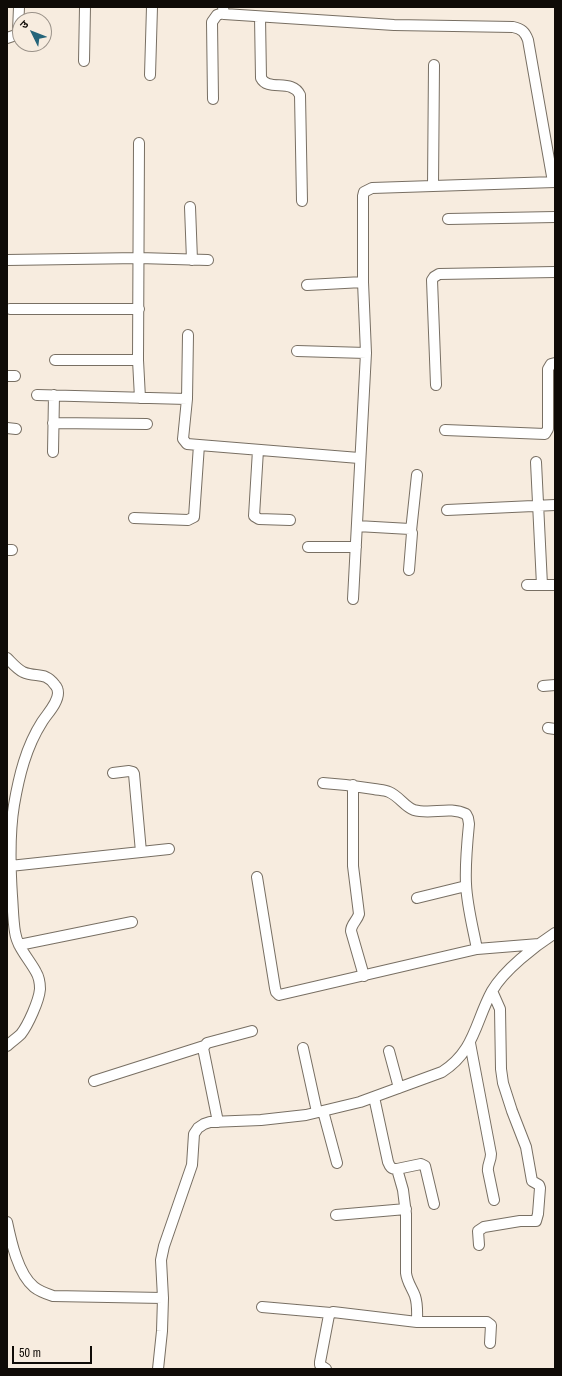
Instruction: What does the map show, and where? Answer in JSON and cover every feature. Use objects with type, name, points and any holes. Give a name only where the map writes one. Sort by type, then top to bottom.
[{"type":"street","points":[[7,38],[16,35],[18,31],[19,7]]},
{"type":"street","points":[[84,61],[85,7]]},
{"type":"street","points":[[150,75],[152,7]]},
{"type":"street","points":[[212,99],[212,22],[214,18],[223,10],[260,17],[394,25],[513,27],[525,32],[528,40],[554,182],[372,188],[364,192],[363,282],[366,352],[353,599]]},
{"type":"street","points":[[260,17],[261,78],[266,84],[295,88],[300,95],[302,201]]},
{"type":"street","points":[[433,186],[434,65]]},
{"type":"street","points":[[139,142],[138,360],[140,398]]},
{"type":"street","points":[[190,207],[192,260]]},
{"type":"street","points":[[448,219],[555,217]]},
{"type":"street","points":[[7,260],[139,258],[208,260]]},
{"type":"street","points":[[436,385],[432,280],[434,277],[439,274],[555,272]]},
{"type":"street","points":[[307,285],[363,282]]},
{"type":"street","points":[[10,309],[139,309]]},
{"type":"street","points":[[188,335],[187,399],[183,439],[187,444],[360,458]]},
{"type":"street","points":[[297,351],[366,352]]},
{"type":"street","points":[[55,360],[138,360]]},
{"type":"street","points":[[445,430],[544,434],[548,429],[548,369],[551,364],[555,363]]},
{"type":"street","points":[[37,395],[187,399]]},
{"type":"street","points":[[53,452],[54,395]]},
{"type":"street","points":[[53,423],[147,424]]},
{"type":"street","points":[[134,518],[188,520],[194,518],[199,445]]},
{"type":"street","points":[[258,450],[254,516],[260,519],[290,520]]},
{"type":"street","points":[[536,462],[542,585]]},
{"type":"street","points":[[409,570],[411,531],[417,475]]},
{"type":"street","points":[[447,510],[555,505]]},
{"type":"street","points":[[356,526],[408,529],[411,531]]},
{"type":"street","points":[[308,547],[356,547]]},
{"type":"street","points":[[527,585],[555,585]]},
{"type":"street","points":[[7,658],[15,667],[24,672],[33,675],[44,675],[50,678],[57,688],[58,694],[56,702],[35,733],[25,756],[17,786],[11,824],[10,866],[15,933],[19,945],[40,981],[40,990],[37,1000],[21,1034],[7,1046]]},
{"type":"street","points":[[543,686],[555,685]]},
{"type":"street","points":[[113,773],[129,771],[133,772],[134,774],[141,852]]},
{"type":"street","points":[[322,783],[353,785],[388,791],[413,809],[421,811],[455,810],[466,814],[469,824],[466,886],[477,949]]},
{"type":"street","points":[[353,785],[353,866],[359,914],[358,919],[351,927],[351,931],[364,976]]},
{"type":"street","points":[[10,866],[169,849]]},
{"type":"street","points":[[257,877],[276,992],[280,995],[477,949],[539,944]]},
{"type":"street","points":[[417,898],[466,886]]},
{"type":"street","points":[[19,945],[132,922]]},
{"type":"street","points":[[158,1369],[162,1331],[163,1298],[161,1260],[164,1246],[192,1164],[194,1134],[198,1128],[210,1122],[261,1120],[320,1112],[360,1102],[442,1072],[454,1065],[470,1043],[492,992],[499,981],[539,944],[555,933]]},
{"type":"street","points":[[479,1245],[478,1232],[484,1227],[520,1221],[536,1221],[540,1188],[532,1181],[526,1147],[512,1112],[503,1083],[500,1009],[492,992]]},
{"type":"street","points":[[94,1082],[204,1046],[207,1043],[252,1031]]},
{"type":"street","points":[[470,1043],[491,1154],[488,1167],[494,1200]]},
{"type":"street","points":[[204,1046],[203,1048],[218,1122]]},
{"type":"street","points":[[303,1048],[320,1112],[337,1163]]},
{"type":"street","points":[[389,1051],[399,1088]]},
{"type":"street","points":[[374,1097],[389,1167],[392,1169],[397,1169],[424,1165],[427,1170],[434,1204]]},
{"type":"street","points":[[397,1169],[403,1190],[406,1209],[406,1272],[407,1279],[416,1298],[417,1322]]},
{"type":"street","points":[[336,1215],[406,1209]]},
{"type":"street","points":[[7,1222],[15,1254],[26,1277],[34,1287],[43,1292],[53,1296],[163,1298]]},
{"type":"street","points":[[262,1307],[331,1314],[334,1312],[417,1322],[487,1322],[491,1325],[490,1343]]},
{"type":"street","points":[[326,1369],[323,1368],[320,1362],[329,1315],[331,1314]]}]
